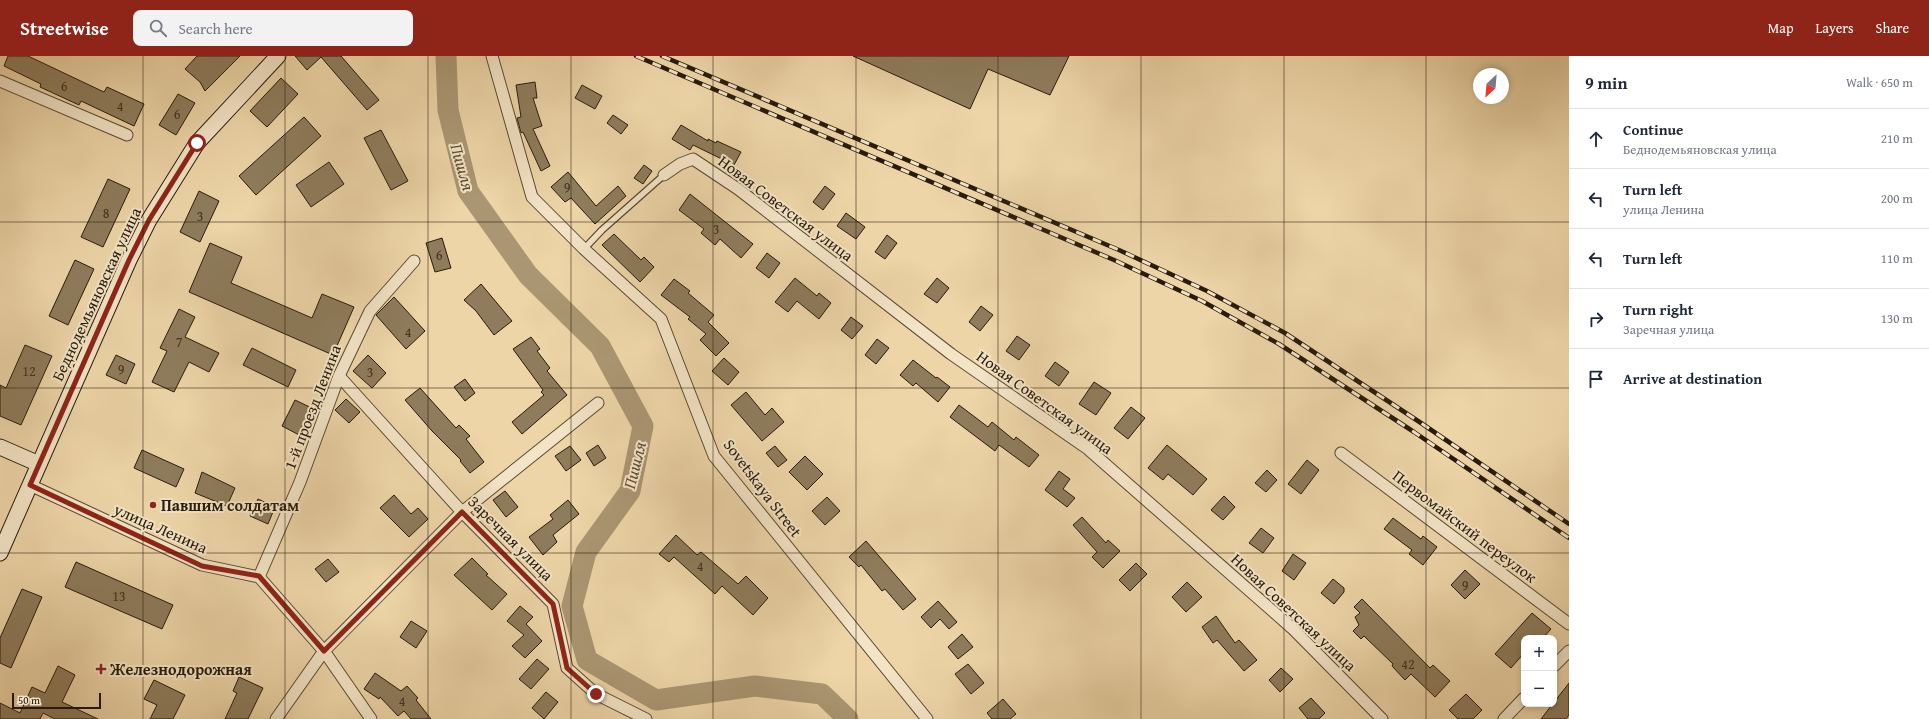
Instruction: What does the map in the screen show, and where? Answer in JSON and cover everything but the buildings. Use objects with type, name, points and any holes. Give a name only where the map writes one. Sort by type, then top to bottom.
[{"type":"main road","name":"Беднодемьяновская улица","points":[[0,553],[129,260],[149,220],[197,143],[278,56]]},
{"type":"main road","points":[[0,447],[39,464]]},
{"type":"street","name":"Sovetskaya Street","points":[[492,56],[532,197],[584,249],[661,319],[714,456],[927,719]]},
{"type":"street","points":[[0,81],[127,134]]},
{"type":"street","name":"Новая Советская улица","points":[[664,175],[680,164],[694,159],[743,194],[951,354],[1088,450],[1292,628],[1382,719]]},
{"type":"street","name":"1-й проезд Ленина","points":[[259,576],[300,482],[339,376],[370,311],[414,261]]},
{"type":"street","name":"Заречная улица","points":[[339,376],[462,512],[553,604],[567,668],[596,694],[646,719]]},
{"type":"street","points":[[276,719],[324,651],[462,512],[598,403]]},
{"type":"street","name":"Первомайский переулок","points":[[1342,454],[1569,624]]},
{"type":"street","name":"улица Ленина","points":[[30,485],[202,566],[259,576]]},
{"type":"street","points":[[259,576],[324,651],[370,719]]},
{"type":"street","points":[[1557,663],[1569,650]]},
{"type":"street","points":[[1504,719],[1521,701]]},
{"type":"lane","points":[[584,249],[602,230],[664,175]]},
{"type":"waterway","name":"Пишля","points":[[446,56],[448,110],[468,191],[528,275],[600,346],[643,426],[630,491],[586,552],[572,606],[587,660],[656,700],[755,686],[822,694],[848,719]]},
{"type":"railway","points":[[636,56],[1114,260],[1202,301],[1279,344],[1414,432],[1569,538]]},
{"type":"railway","points":[[662,56],[1119,250],[1207,291],[1285,333],[1421,423],[1569,524]]},
{"type":"place","name":"Павшим солдатам","points":[[153,505]]},
{"type":"place","name":"Железнодорожная","points":[[101,669]]},
{"type":"route","points":[[197,143],[149,220],[129,260],[30,485],[202,566],[259,576],[324,651],[462,512],[553,604],[567,668],[596,694]]}]
